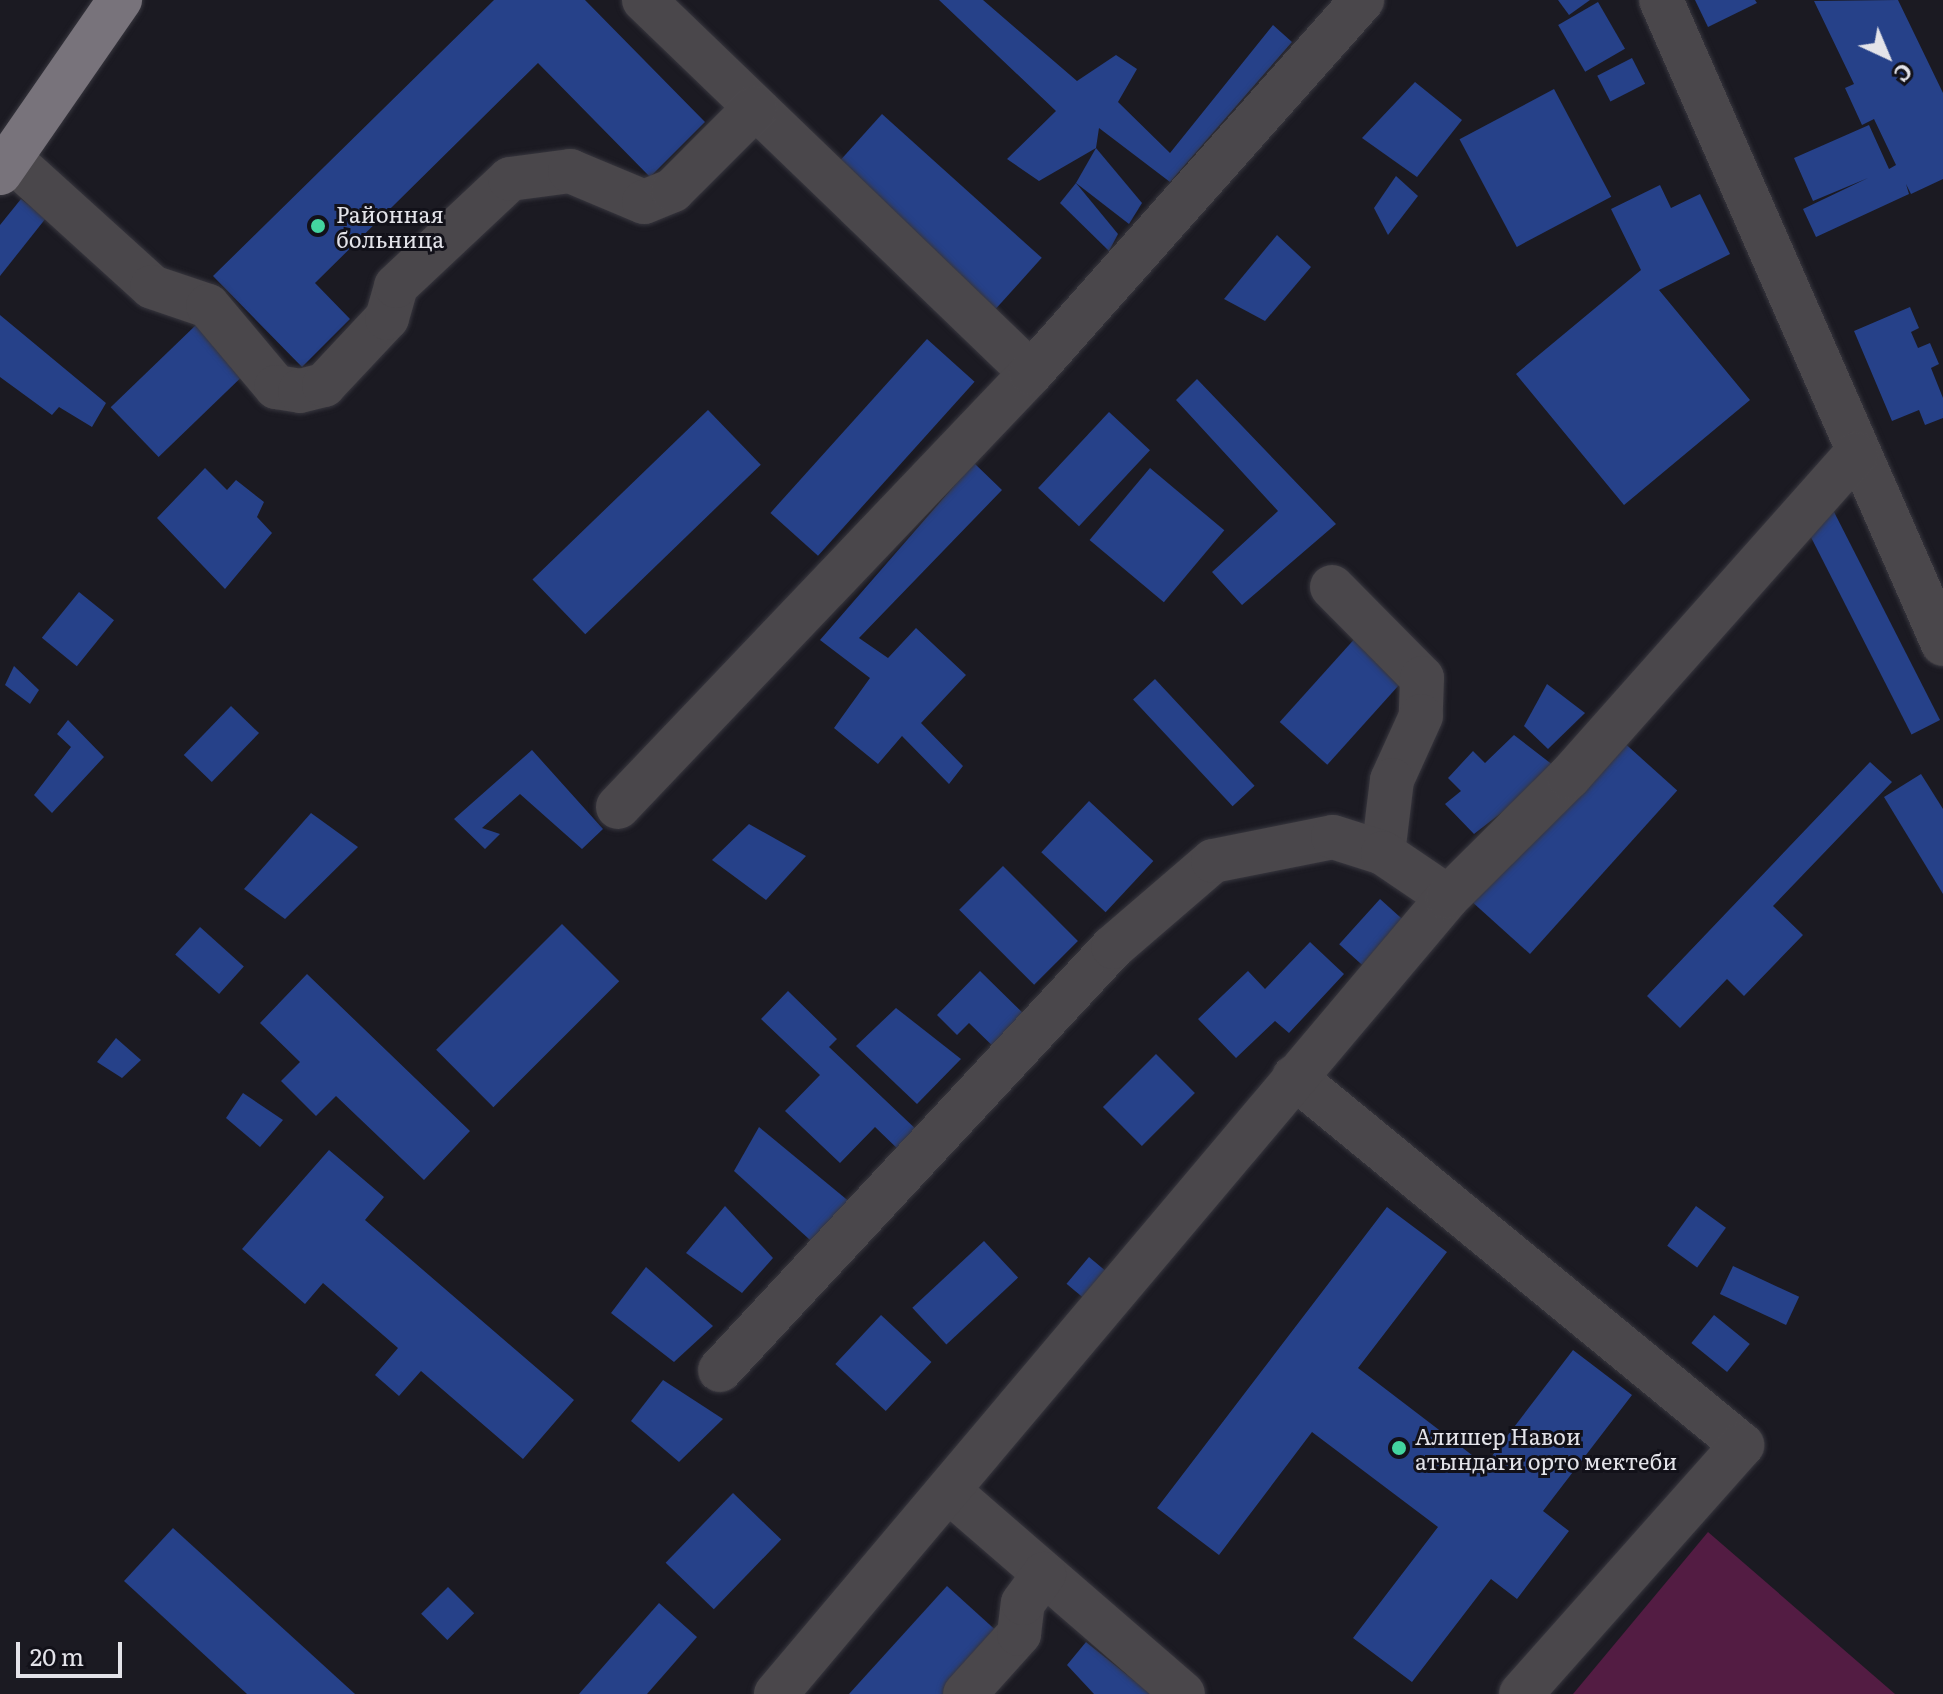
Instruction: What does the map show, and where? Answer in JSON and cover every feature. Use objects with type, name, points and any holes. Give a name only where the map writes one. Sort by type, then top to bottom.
[{"type":"main road","points":[[5,166],[120,0]]},
{"type":"street","points":[[644,0],[1031,373]]},
{"type":"street","points":[[618,807],[1031,373],[1362,0]]},
{"type":"street","points":[[1661,0],[1856,454],[1943,644]]},
{"type":"street","points":[[5,166],[152,287],[208,306],[276,387],[300,391],[324,385],[387,318],[396,286],[510,179],[570,171],[644,202],[673,190],[755,108]]},
{"type":"street","points":[[776,1694],[950,1492],[1294,1077],[1448,897],[1569,777],[1856,454]]},
{"type":"street","points":[[1332,587],[1422,678],[1421,716],[1392,780],[1383,853]]},
{"type":"street","points":[[720,1370],[1113,947],[1213,861],[1333,837],[1383,853],[1448,897]]},
{"type":"street","points":[[1294,1077],[1742,1445],[1521,1694]]},
{"type":"street","points":[[950,1492],[1183,1694]]},
{"type":"street","points":[[965,1694],[1019,1634],[1023,1603],[1044,1574]]},
{"type":"shaded area","points":[[1708,1532],[1895,1694],[1573,1694]]},
{"type":"building","name":"Районная больница","points":[[494,0],[585,0],[705,122],[650,177],[538,63],[315,283],[350,319],[302,367],[213,276]]},
{"type":"building","points":[[939,0],[983,0],[1077,81],[1116,55],[1137,69],[1118,102],[1170,153],[1273,25],[1292,42],[1170,182],[1099,128],[1096,148],[1039,181],[1007,159],[1056,111]]},
{"type":"building","points":[[1558,0],[1590,0],[1569,15]]},
{"type":"building","points":[[1695,0],[1755,0],[1757,3],[1708,27]]},
{"type":"building","points":[[1898,0],[1943,93],[1943,179],[1911,194],[1906,184],[1909,194],[1816,237],[1803,209],[1868,178],[1813,201],[1794,158],[1869,125],[1889,169],[1896,165],[1874,119],[1862,125],[1845,88],[1854,84],[1814,1]]},
{"type":"building","points":[[1598,2],[1625,49],[1585,72],[1558,25]]},
{"type":"building","points":[[1632,58],[1645,84],[1610,102],[1597,76]]},
{"type":"building","points":[[1415,82],[1462,120],[1417,177],[1362,138]]},
{"type":"building","points":[[1554,89],[1611,197],[1517,247],[1460,139]]},
{"type":"building","points":[[882,114],[1042,258],[994,311],[834,168]]},
{"type":"building","points":[[1096,148],[1142,203],[1129,224],[1076,183]]},
{"type":"building","points":[[1396,176],[1418,196],[1388,235],[1374,208]]},
{"type":"building","points":[[1076,183],[1118,234],[1109,251],[1060,203]]},
{"type":"building","points":[[1660,185],[1671,208],[1700,194],[1730,254],[1659,290],[1750,400],[1624,505],[1516,374],[1641,270],[1611,209]]},
{"type":"building","points":[[21,199],[46,218],[0,276],[0,225]]},
{"type":"building","points":[[1277,235],[1311,267],[1265,321],[1224,299]]},
{"type":"building","points":[[1910,307],[1919,328],[1911,332],[1918,348],[1930,343],[1939,364],[1931,368],[1943,398],[1943,418],[1925,425],[1919,410],[1892,421],[1854,331]]},
{"type":"building","points":[[0,315],[106,403],[92,427],[59,407],[52,415],[0,377]]},
{"type":"building","points":[[197,324],[245,374],[159,457],[111,407]]},
{"type":"building","points":[[927,339],[975,382],[818,556],[770,513]]},
{"type":"building","points":[[1197,379],[1336,524],[1242,605],[1212,572],[1278,511],[1176,400]]},
{"type":"building","points":[[708,410],[761,465],[585,634],[532,579]]},
{"type":"building","points":[[1109,412],[1150,450],[1079,526],[1038,488]]},
{"type":"building","points":[[974,463],[1002,490],[859,638],[888,658],[916,628],[966,675],[921,723],[963,766],[949,784],[902,736],[878,764],[834,728],[870,678],[820,640]]},
{"type":"building","points":[[205,468],[227,490],[236,480],[264,502],[257,517],[272,533],[225,589],[157,518]]},
{"type":"building","points":[[1150,468],[1224,530],[1164,602],[1090,540]]},
{"type":"building","points":[[1832,508],[1940,720],[1912,735],[1803,523]]},
{"type":"building","points":[[79,592],[114,620],[77,666],[42,638]]},
{"type":"building","points":[[1358,635],[1406,678],[1327,765],[1280,722]]},
{"type":"building","points":[[14,666],[39,690],[30,704],[5,685]]},
{"type":"building","points":[[1155,679],[1255,786],[1233,806],[1133,699]]},
{"type":"building","points":[[1547,684],[1585,713],[1548,749],[1524,726]]},
{"type":"building","points":[[231,706],[259,733],[212,782],[184,755]]},
{"type":"building","points":[[68,720],[104,757],[52,813],[34,795],[71,747],[57,734]]},
{"type":"building","points":[[1514,735],[1558,769],[1474,834],[1445,804],[1461,791],[1448,778],[1473,751],[1485,763]]},
{"type":"building","points":[[1620,739],[1677,791],[1530,954],[1473,902]]},
{"type":"building","points":[[532,750],[603,829],[582,849],[520,794],[482,828],[500,834],[485,849],[454,819]]},
{"type":"building","points":[[1870,762],[1892,782],[1773,906],[1803,935],[1744,996],[1727,979],[1680,1028],[1647,996]]},
{"type":"building","points":[[1921,774],[1943,809],[1943,894],[1884,797]]},
{"type":"building","points":[[1089,801],[1153,861],[1106,912],[1041,852]]},
{"type":"building","points":[[311,813],[358,847],[285,919],[244,889]]},
{"type":"building","points":[[749,824],[806,856],[766,900],[712,860]]},
{"type":"building","points":[[1003,866],[1078,941],[1034,985],[959,910]]},
{"type":"building","points":[[1380,899],[1403,920],[1362,965],[1339,944]]},
{"type":"building","points":[[562,924],[619,981],[493,1107],[436,1050]]},
{"type":"building","points":[[200,927],[244,966],[219,994],[175,954]]},
{"type":"building","points":[[1310,942],[1344,974],[1289,1033],[1275,1021],[1236,1058],[1198,1019],[1248,971],[1265,989]]},
{"type":"building","points":[[980,971],[1034,1024],[1003,1056],[969,1023],[957,1035],[937,1015]]},
{"type":"building","points":[[307,974],[470,1131],[424,1180],[336,1096],[316,1116],[281,1081],[300,1062],[260,1023]]},
{"type":"building","points":[[788,991],[837,1039],[829,1047],[920,1133],[902,1153],[875,1127],[840,1163],[785,1111],[820,1075],[761,1019]]},
{"type":"building","points":[[896,1008],[961,1059],[917,1104],[856,1046]]},
{"type":"building","points":[[116,1038],[141,1060],[122,1078],[97,1062]]},
{"type":"building","points":[[1156,1054],[1195,1093],[1142,1146],[1103,1107]]},
{"type":"building","points":[[243,1093],[283,1120],[260,1147],[226,1118]]},
{"type":"building","points":[[759,1127],[857,1208],[820,1249],[734,1171]]},
{"type":"building","points":[[329,1150],[384,1197],[365,1220],[574,1400],[523,1459],[421,1371],[399,1396],[375,1375],[398,1348],[323,1283],[305,1304],[242,1249]]},
{"type":"building","points":[[725,1206],[773,1258],[742,1293],[686,1253]]},
{"type":"building","points":[[1696,1206],[1726,1228],[1697,1267],[1667,1246]]},
{"type":"building","name":"Алишер Навои атындаги орто мектеби","points":[[1387,1207],[1447,1252],[1358,1368],[1485,1465],[1573,1350],[1632,1395],[1543,1511],[1569,1531],[1517,1599],[1491,1579],[1412,1682],[1353,1638],[1438,1527],[1312,1432],[1219,1555],[1157,1508]]},
{"type":"building","points":[[984,1241],[1018,1278],[946,1344],[912,1308]]},
{"type":"building","points":[[1089,1257],[1107,1272],[1084,1299],[1067,1284]]},
{"type":"building","points":[[1733,1266],[1799,1297],[1786,1325],[1720,1294]]},
{"type":"building","points":[[646,1267],[713,1326],[674,1362],[611,1313]]},
{"type":"building","points":[[881,1315],[931,1362],[886,1411],[835,1364]]},
{"type":"building","points":[[1714,1315],[1750,1344],[1727,1372],[1691,1343]]},
{"type":"building","points":[[663,1380],[723,1419],[679,1462],[631,1421]]},
{"type":"building","points":[[733,1493],[781,1540],[714,1609],[666,1563]]},
{"type":"building","points":[[173,1528],[355,1694],[247,1694],[124,1581]]},
{"type":"building","points":[[947,1586],[1001,1635],[948,1694],[849,1694]]},
{"type":"building","points":[[448,1587],[474,1613],[447,1640],[421,1614]]},
{"type":"building","points":[[659,1603],[697,1637],[647,1694],[579,1694]]},
{"type":"building","points":[[1086,1642],[1151,1694],[1094,1694],[1067,1665]]},
{"type":"place","name":"Районная больница","points":[[318,226]]},
{"type":"place","name":"Алишер Навои атындаги орто мектеби","points":[[1399,1448]]}]
